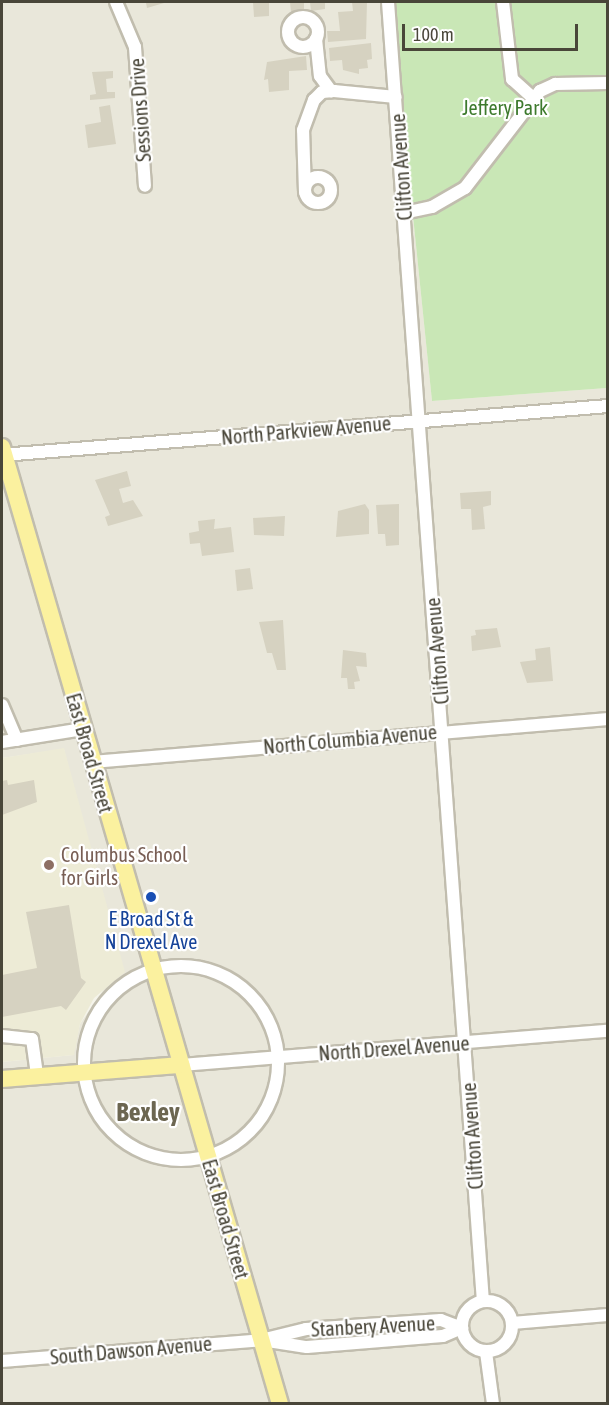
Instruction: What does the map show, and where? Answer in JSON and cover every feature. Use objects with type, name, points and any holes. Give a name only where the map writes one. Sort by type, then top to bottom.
[{"type":"main road","name":"East Broad Street","points":[[2,453],[280,1404]]},
{"type":"main road","points":[[2,1079],[181,1065]]},
{"type":"street","name":"Sessions Drive","points":[[116,2],[135,48],[145,186]]},
{"type":"street","name":"Clifton Avenue","points":[[388,2],[483,1301]]},
{"type":"street","points":[[503,2],[512,79],[533,98]]},
{"type":"street","points":[[316,39],[320,76],[331,91]]},
{"type":"street","points":[[404,213],[432,207],[465,188],[533,98],[555,84],[608,83]]},
{"type":"street","points":[[305,192],[303,148],[308,112],[322,92],[396,97]]},
{"type":"street","name":"North Parkview Avenue","points":[[2,453],[608,406]]},
{"type":"street","points":[[2,705],[17,740]]},
{"type":"street","name":"North Columbia Avenue","points":[[92,762],[608,719]]},
{"type":"street","points":[[2,742],[83,729]]},
{"type":"street","points":[[197,967],[237,984],[266,1016],[278,1057],[273,1093],[260,1119],[237,1142],[208,1157],[167,1160],[117,1138],[96,1110],[84,1072],[86,1039],[100,1008],[123,985],[154,970],[197,967]]},
{"type":"street","name":"North Drexel Avenue","points":[[181,1065],[608,1031]]},
{"type":"street","points":[[2,1036],[32,1039],[37,1076]]},
{"type":"street","points":[[483,1301],[498,1304],[512,1323],[503,1346],[486,1352],[471,1345],[462,1328],[469,1309],[483,1301]]},
{"type":"street","points":[[512,1323],[608,1315]]},
{"type":"street","name":"Stanbery Avenue","points":[[261,1340],[306,1329],[429,1321],[462,1328]]},
{"type":"street","name":"Stanbery Avenue","points":[[261,1340],[307,1347],[442,1336],[462,1328]]},
{"type":"street","name":"South Dawson Avenue","points":[[2,1361],[261,1340]]},
{"type":"street","points":[[486,1352],[492,1404]]},
{"type":"shaded area","points":[[2,2],[391,2],[432,401],[607,388],[607,1403],[2,1403],[2,1062],[73,1055],[80,1024],[110,980],[64,749],[2,758]]},
{"type":"shaded area","name":"Columbus School for Girls","points":[[64,748],[125,972],[94,998],[80,1024],[74,1055],[2,1062],[2,758]]},
{"type":"green space","name":"Jeffery Park","points":[[391,2],[607,2],[607,388],[432,401]]},
{"type":"building","points":[[134,2],[164,3],[147,8],[146,3]]},
{"type":"building","points":[[253,2],[269,2],[269,16],[254,17]]},
{"type":"building","points":[[290,2],[304,2],[304,12],[291,12]]},
{"type":"building","points":[[310,2],[325,2],[325,9],[311,11]]},
{"type":"building","points":[[352,2],[367,2],[366,39],[328,42],[327,31],[340,31],[338,12],[353,11]]},
{"type":"building","points":[[371,43],[372,59],[367,60],[368,68],[359,69],[359,74],[343,70],[342,60],[330,61],[329,48]]},
{"type":"building","points":[[306,56],[307,70],[289,71],[289,90],[269,92],[268,79],[264,80],[267,62]]},
{"type":"building","points":[[113,71],[113,78],[106,79],[107,92],[115,92],[115,98],[90,100],[90,95],[96,94],[92,72]]},
{"type":"building","points":[[110,105],[116,144],[88,148],[85,125],[101,122],[99,107]]},
{"type":"building","points":[[127,471],[131,486],[119,489],[123,503],[133,500],[143,516],[108,526],[105,517],[110,515],[95,480]]},
{"type":"building","points":[[491,491],[491,505],[483,507],[485,529],[472,530],[471,509],[461,509],[460,493]]},
{"type":"building","points":[[365,504],[369,510],[369,534],[336,537],[338,511]]},
{"type":"building","points":[[399,504],[399,545],[386,546],[385,534],[378,534],[376,505]]},
{"type":"building","points":[[285,516],[284,536],[254,535],[253,518]]},
{"type":"building","points":[[215,519],[214,529],[231,527],[234,552],[202,556],[200,543],[190,544],[189,533],[199,531],[198,521]]},
{"type":"building","points":[[250,568],[253,589],[237,591],[235,570]]},
{"type":"building","points":[[283,620],[286,670],[277,670],[272,653],[267,653],[259,622]]},
{"type":"building","points":[[497,628],[501,647],[472,651],[471,636],[476,635],[475,630]]},
{"type":"building","points":[[550,647],[553,681],[527,683],[520,662],[536,660],[535,649]]},
{"type":"building","points":[[343,650],[366,653],[367,667],[356,666],[360,681],[354,682],[355,689],[348,689],[347,678],[341,678]]},
{"type":"building","points":[[7,780],[8,785],[34,780],[37,802],[2,815],[2,781]]},
{"type":"building","points":[[69,905],[81,978],[86,982],[66,1010],[61,1006],[2,1017],[2,975],[37,968],[26,912]]},
{"type":"place","name":"Columbus School for Girls","points":[[49,865]]},
{"type":"place","name":"E Broad St & N Drexel Ave","points":[[151,897]]},
{"type":"district","name":"Bexley","points":[[148,1113]]}]
